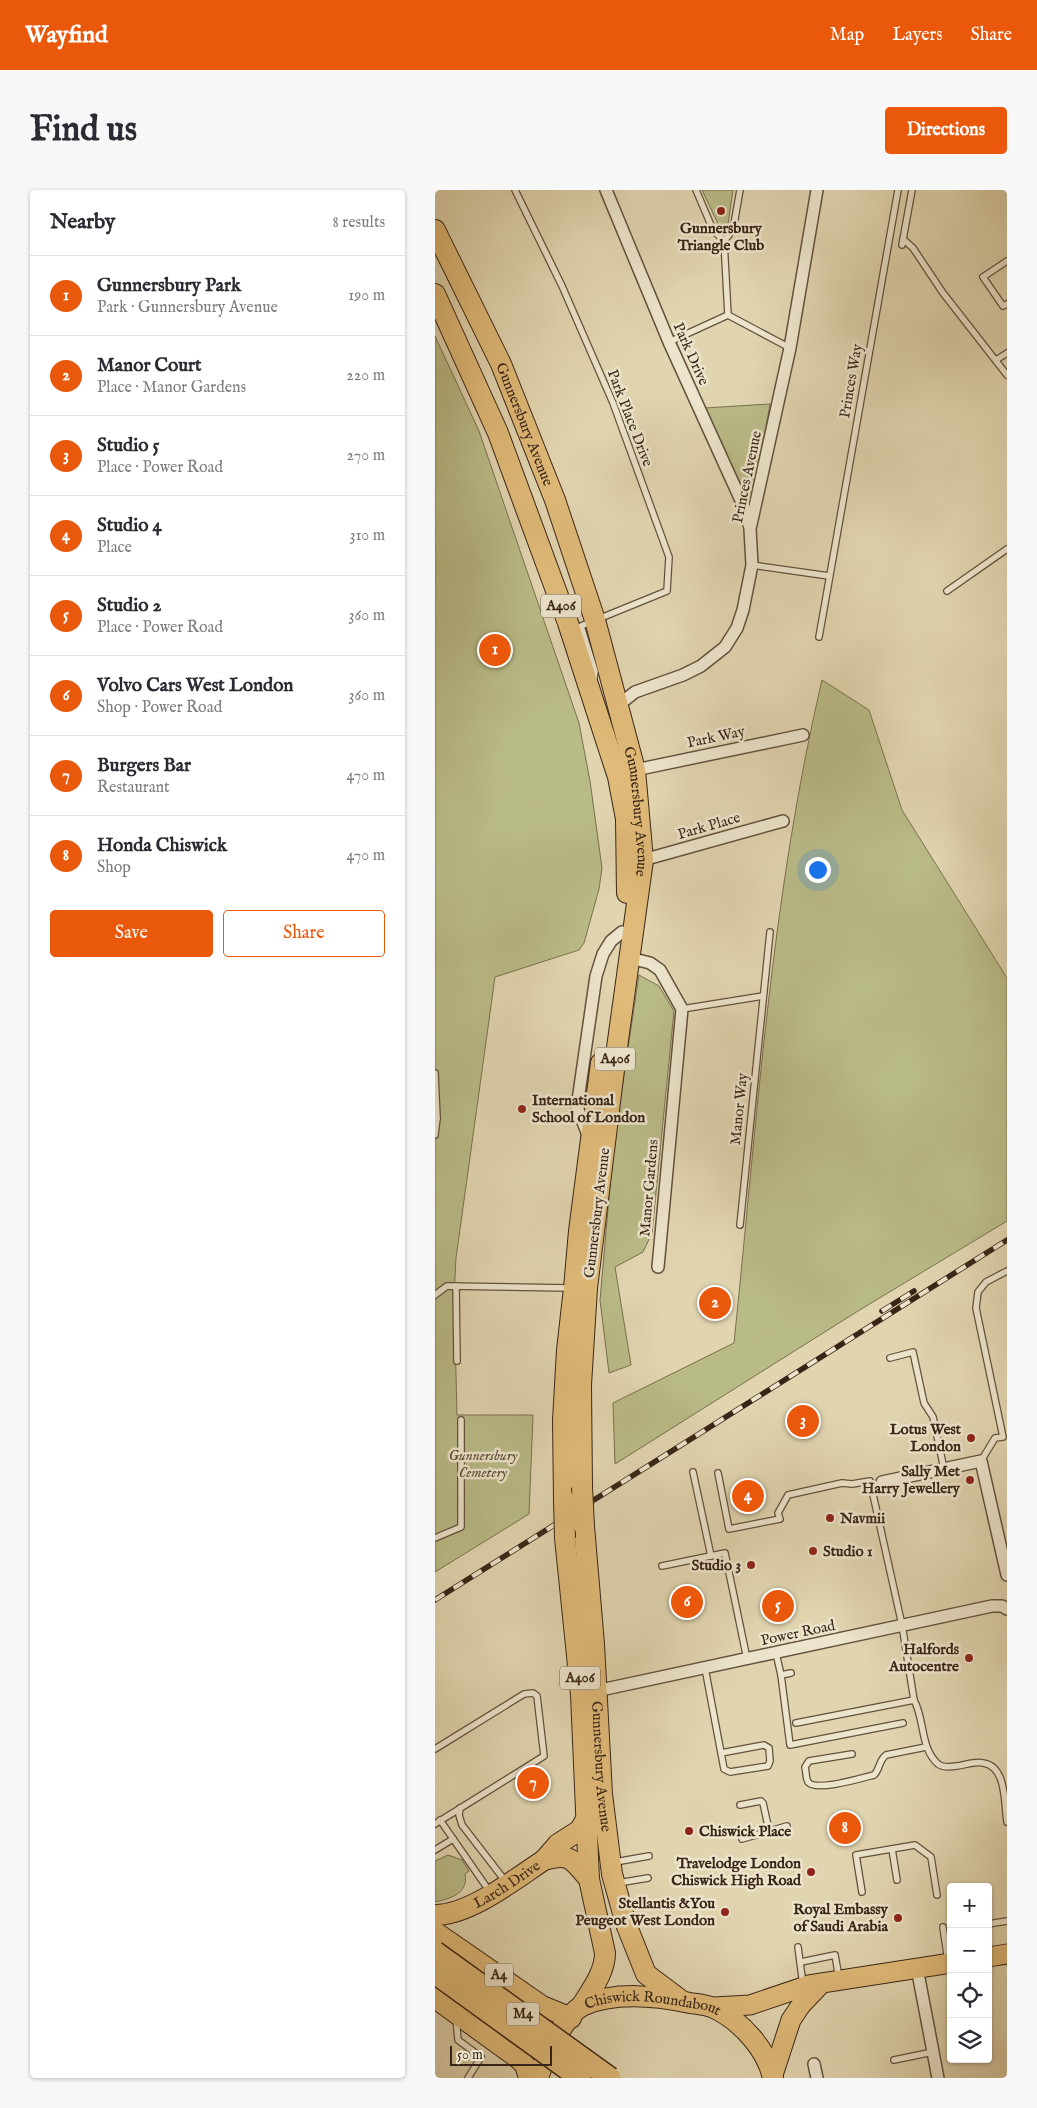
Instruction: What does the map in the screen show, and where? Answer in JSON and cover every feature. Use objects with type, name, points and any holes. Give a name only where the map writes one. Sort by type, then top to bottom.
[{"type":"highway","name":"Gunnersbury Avenue","points":[[435,230],[501,364],[555,500],[595,620],[635,770],[643,860],[615,1062],[587,1288],[581,1385],[582,1488],[597,1691],[602,1794],[615,1884],[626,1924],[646,1974],[682,2001]]},
{"type":"highway","name":"Gunnersbury Avenue","points":[[435,294],[498,433],[564,614],[619,777],[626,819],[628,884],[590,1139],[567,1350],[563,1420],[565,1538],[581,1695],[589,1879],[604,1944],[605,1960],[600,1976],[577,2011]]},
{"type":"highway","name":"Larch Drive","points":[[435,1916],[448,1915],[468,1908],[499,1889],[544,1860],[558,1844],[580,1830],[586,1819]]},
{"type":"highway","name":"Larch Drive","points":[[544,1860],[561,1856],[567,1857],[589,1879]]},
{"type":"highway","name":"Larch Drive","points":[[456,1945],[458,1930],[468,1908]]},
{"type":"highway","name":"A4","points":[[435,1932],[542,2006],[577,2011]]},
{"type":"highway","name":"M4","points":[[435,1952],[610,2078]]},
{"type":"highway","name":"M4","points":[[435,1973],[580,2078]]},
{"type":"highway","name":"Chiswick Roundabout","points":[[538,2078],[553,2042],[577,2011],[626,1997],[652,1996],[714,2008],[737,2023],[752,2038],[764,2056],[773,2077]]},
{"type":"highway","points":[[435,1998],[456,2023],[519,2059],[525,2066],[529,2078]]},
{"type":"main road","points":[[992,1956],[1007,1954]]},
{"type":"main road","points":[[714,2008],[761,2003],[812,1986],[947,1963]]},
{"type":"main road","points":[[773,2077],[791,2020],[812,1986]]},
{"type":"street","name":"Park Drive","points":[[606,190],[645,280],[669,342],[744,507],[750,529]]},
{"type":"street","name":"Princes Avenue","points":[[617,702],[625,700],[635,692],[670,680],[701,666],[725,647],[737,628],[743,610],[751,564],[750,529],[790,348],[817,190]]},
{"type":"street","name":"Park Way","points":[[635,770],[803,735]]},
{"type":"street","name":"Park Place","points":[[643,860],[783,821]]},
{"type":"street","points":[[630,958],[650,963],[660,970],[682,1009]]},
{"type":"street","name":"Manor Gardens","points":[[657,1267],[682,1009]]},
{"type":"street","points":[[881,1482],[981,1461],[1005,1551],[1007,1575]]},
{"type":"street","name":"Power Road","points":[[597,1691],[992,1606],[1007,1607]]},
{"type":"street","points":[[917,1968],[938,2078]]},
{"type":"street","points":[[814,2064],[817,2078]]},
{"type":"lane","name":"Park Place Drive","points":[[515,190],[562,286],[613,403],[669,557],[667,592],[595,620]]},
{"type":"lane","points":[[696,190],[713,230],[724,241],[728,315]]},
{"type":"lane","points":[[724,241],[733,230],[740,190]]},
{"type":"lane","name":"Princes Way","points":[[819,637],[898,190]]},
{"type":"lane","points":[[912,190],[903,242],[913,248],[943,292],[1007,375]]},
{"type":"lane","points":[[1007,261],[983,277],[1003,306],[1007,304]]},
{"type":"lane","points":[[669,342],[728,315]]},
{"type":"lane","points":[[728,315],[790,348]]},
{"type":"lane","points":[[996,360],[1007,353]]},
{"type":"lane","points":[[947,591],[1007,549]]},
{"type":"lane","points":[[751,564],[829,576]]},
{"type":"lane","points":[[593,698],[595,672],[581,626],[595,620]]},
{"type":"lane","name":"Manor Way","points":[[740,1225],[769,932]]},
{"type":"lane","points":[[682,1009],[763,996]]},
{"type":"lane","points":[[435,1073],[435,1135]]},
{"type":"lane","points":[[981,1461],[995,1438],[1003,1437],[976,1308],[978,1292],[985,1282],[1007,1271]]},
{"type":"lane","points":[[435,1295],[447,1286],[575,1288]]},
{"type":"lane","points":[[456,1286],[457,1361]]},
{"type":"lane","points":[[890,1358],[913,1352],[924,1403],[933,1417],[944,1469]]},
{"type":"lane","points":[[435,1538],[461,1527],[461,1420]]},
{"type":"lane","points":[[693,1472],[711,1556]]},
{"type":"lane","points":[[718,1473],[729,1529],[779,1518],[778,1513],[788,1495],[842,1483],[852,1484],[870,1481],[903,1625],[914,1700],[920,1711],[926,1747],[939,1764],[949,1767],[983,1763],[996,1768],[1000,1776],[1007,1822]]},
{"type":"lane","points":[[662,1566],[725,1553],[747,1659]]},
{"type":"lane","points":[[776,1653],[781,1675],[790,1745],[903,1723]]},
{"type":"lane","points":[[705,1668],[724,1769],[730,1772],[768,1766],[770,1761],[769,1748],[764,1745],[721,1753]]},
{"type":"lane","points":[[781,1675],[791,1673]]},
{"type":"lane","points":[[435,1749],[524,1694],[533,1693],[537,1696],[544,1756],[438,1822],[499,1889]]},
{"type":"lane","points":[[796,1723],[914,1700]]},
{"type":"lane","points":[[852,1754],[809,1761],[805,1767],[807,1781],[811,1784],[823,1786],[874,1775],[878,1772],[881,1758],[886,1755],[926,1747]]},
{"type":"lane","points":[[740,1805],[761,1801],[769,1830]]},
{"type":"lane","points":[[460,1808],[459,1815],[462,1825],[499,1889]]},
{"type":"lane","points":[[742,1838],[787,1826]]},
{"type":"lane","points":[[435,1850],[453,1839]]},
{"type":"lane","points":[[862,1892],[856,1855],[915,1845],[931,1857],[937,1895]]},
{"type":"lane","points":[[892,1849],[897,1880]]},
{"type":"lane","points":[[611,1863],[649,1856]]},
{"type":"lane","points":[[615,1884],[647,1878]]},
{"type":"lane","points":[[992,1923],[1007,1921]]},
{"type":"lane","points":[[943,1926],[947,1947]]},
{"type":"lane","points":[[798,1947],[801,1962],[812,1986]]},
{"type":"lane","points":[[801,1962],[835,1955],[840,1981]]},
{"type":"lane","points":[[456,2023],[458,2040],[481,2057],[470,2077]]},
{"type":"lane","points":[[894,2060],[933,2052]]},
{"type":"green space","name":"Gunnersbury Triangle Club","points":[[702,190],[733,190],[728,224],[724,228],[719,226]]},
{"type":"green space","name":"Gunnersbury Cemetery","points":[[435,336],[479,431],[579,723],[590,781],[602,868],[599,889],[584,943],[579,950],[495,977],[456,1258],[454,1296],[457,1415],[533,1415],[529,1514],[435,1572]]},
{"type":"green space","points":[[770,404],[754,496],[743,497],[705,408]]},
{"type":"green space","points":[[822,680],[869,710],[902,810],[1007,978],[1007,1221],[858,1311],[615,1464],[613,1403],[734,1343],[767,1010],[778,927],[790,844]]},
{"type":"green space","points":[[639,975],[659,986],[674,1011],[652,1233],[643,1252],[615,1267],[631,1365],[609,1373],[600,1300],[614,1141]]},
{"type":"green space","points":[[448,1855],[462,1860],[469,1871],[465,1874],[464,1886],[457,1894],[435,1902],[435,1861]]},
{"type":"railway","points":[[435,1600],[1007,1240]]},
{"type":"railway","points":[[882,1311],[914,1291]]},
{"type":"place","name":"Gunnersbury Triangle Club","points":[[721,211]]},
{"type":"place","name":"Gunnersbury Park","points":[[495,650]]},
{"type":"place","name":"International School of London","points":[[522,1109]]},
{"type":"place","name":"Manor Court","points":[[715,1303]]},
{"type":"place","name":"Studio 5","points":[[803,1421]]},
{"type":"place","name":"Lotus West London","points":[[971,1438]]},
{"type":"place","name":"Sally Met Harry Jewellery","points":[[970,1480]]},
{"type":"place","name":"Studio 4","points":[[748,1496]]},
{"type":"place","name":"Navmii","points":[[830,1518]]},
{"type":"place","name":"Studio 1","points":[[813,1551]]},
{"type":"place","name":"Studio 3","points":[[751,1565]]},
{"type":"place","name":"Volvo Cars West London","points":[[687,1602]]},
{"type":"place","name":"Studio 2","points":[[778,1606]]},
{"type":"place","name":"Halfords Autocentre","points":[[969,1658]]},
{"type":"place","name":"Burgers Bar","points":[[533,1783]]},
{"type":"place","name":"Honda Chiswick","points":[[845,1828]]},
{"type":"place","name":"Chiswick Place","points":[[689,1831]]},
{"type":"place","name":"Travelodge London Chiswick High Road","points":[[811,1872]]},
{"type":"place","name":"Stellantis &You Peugeot West London","points":[[725,1912]]},
{"type":"place","name":"Royal Embassy of Saudi Arabia","points":[[898,1918]]}]
